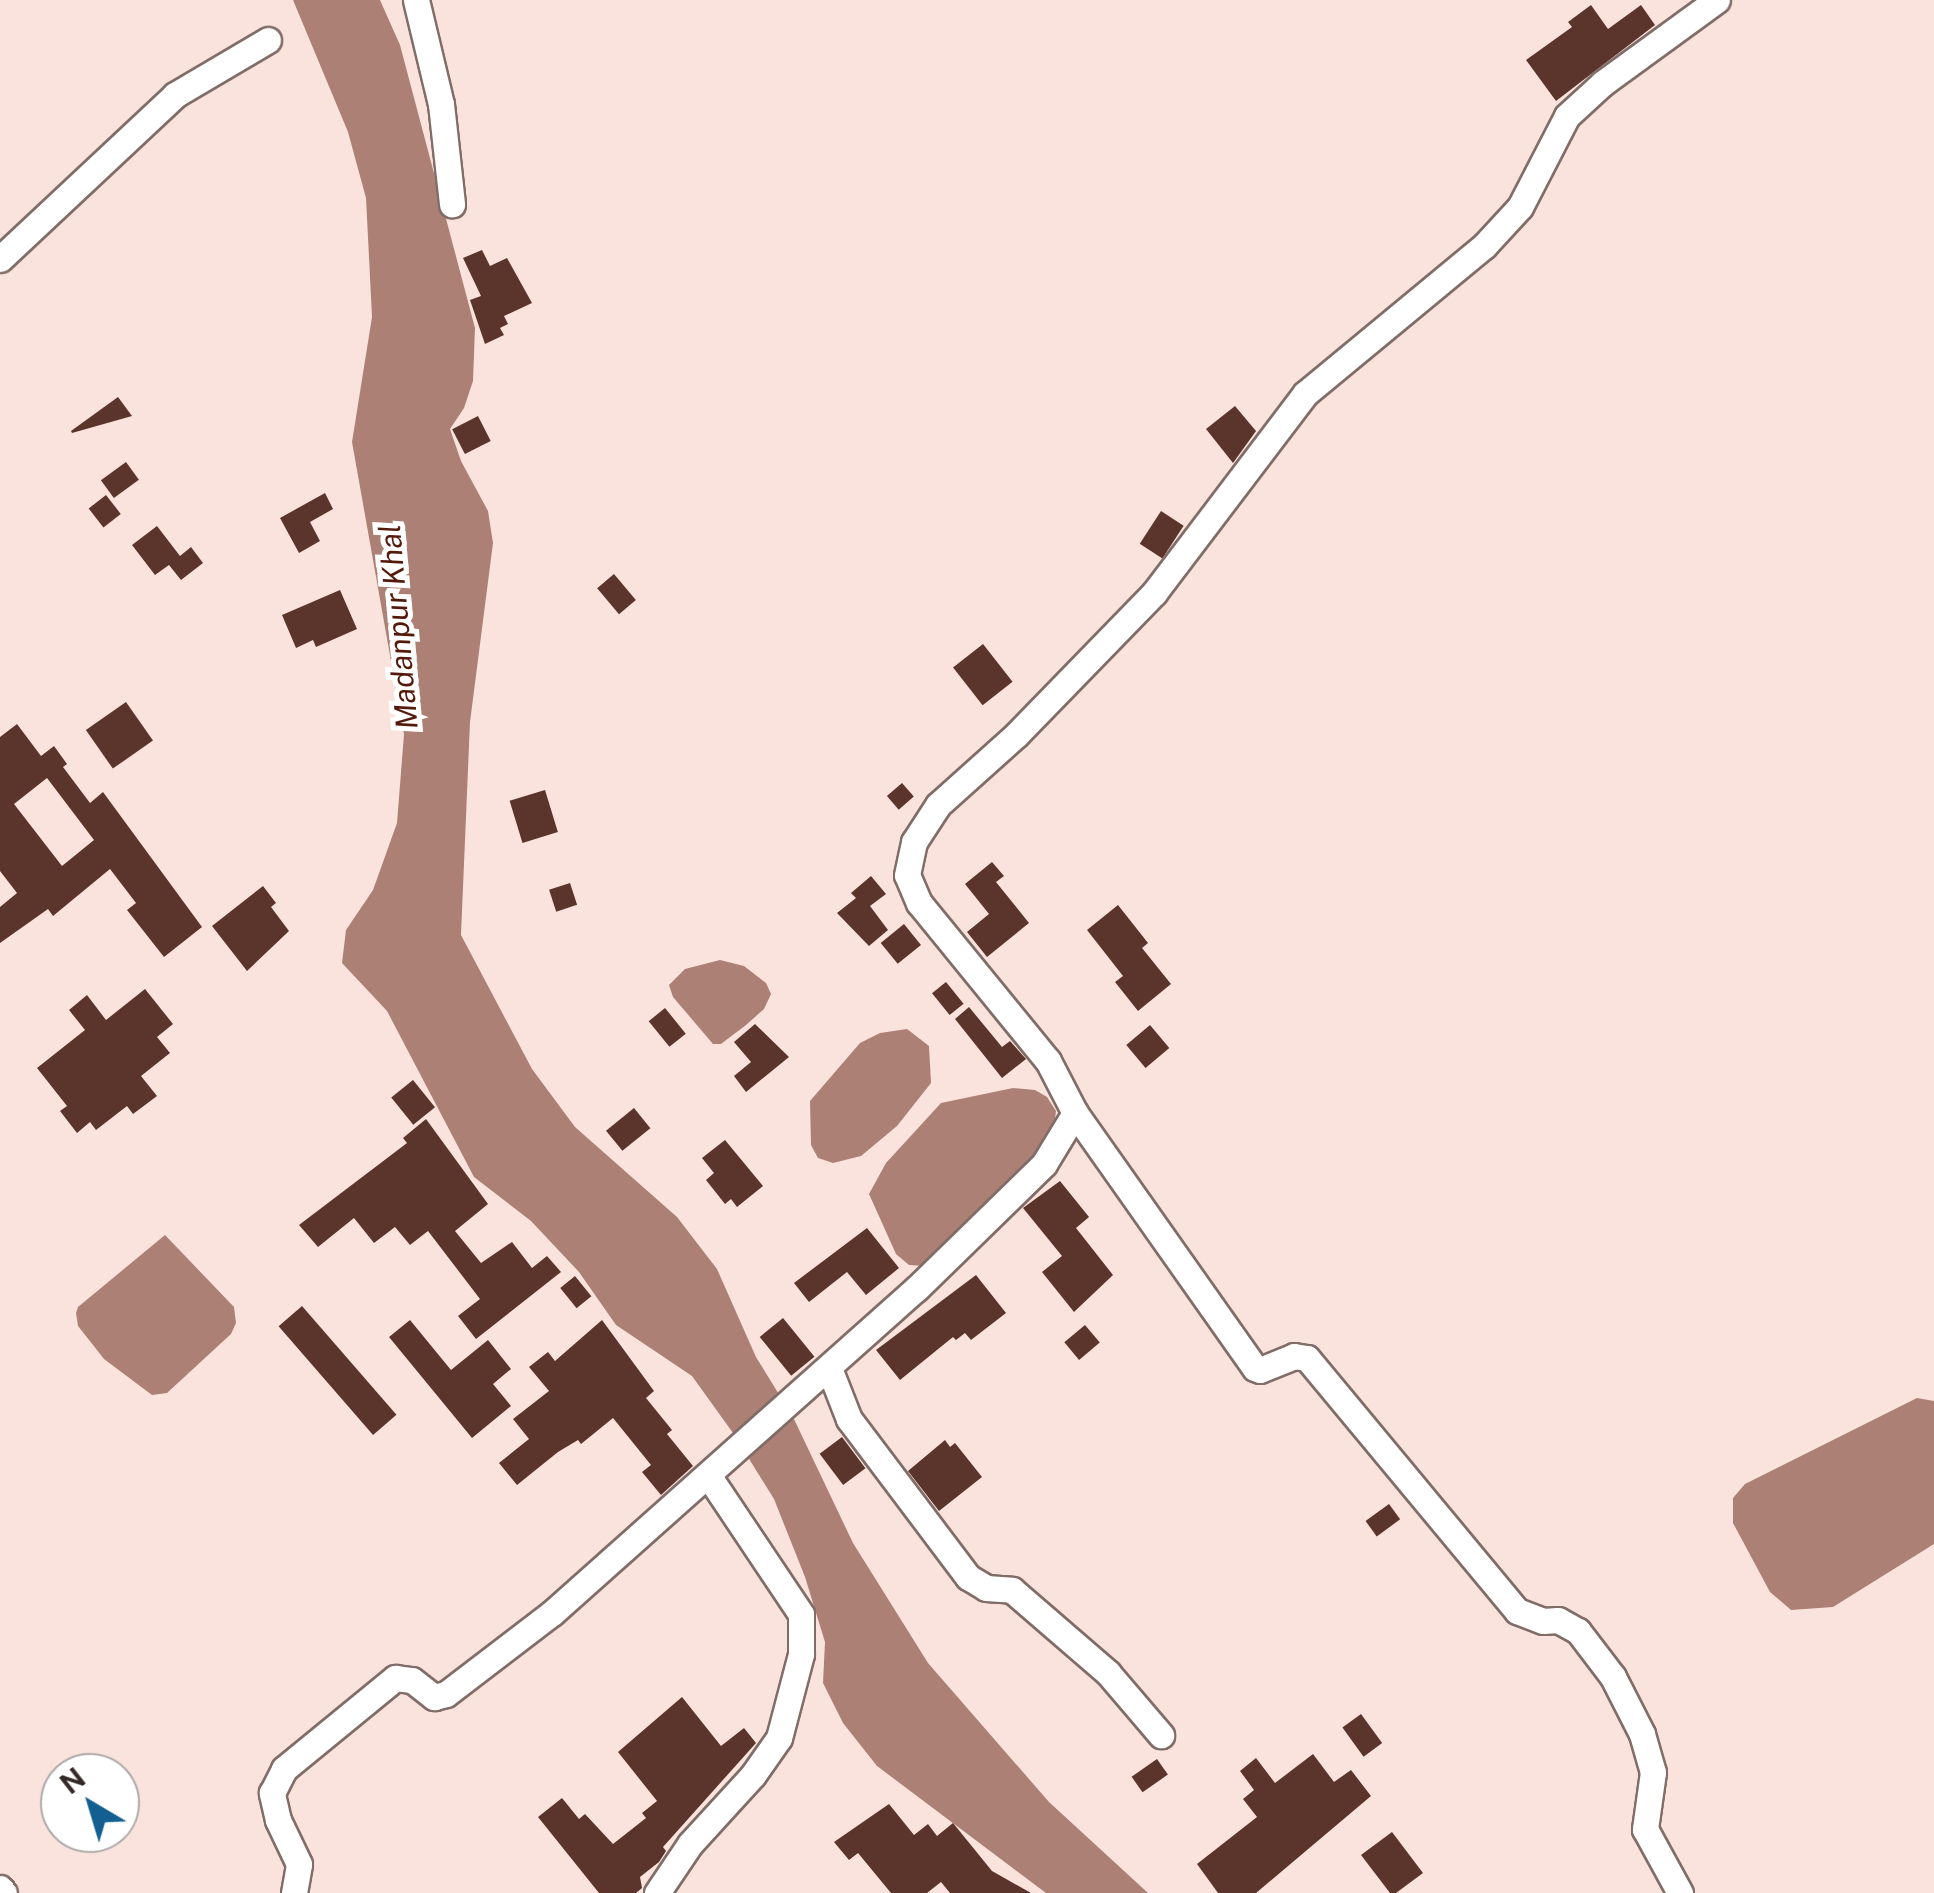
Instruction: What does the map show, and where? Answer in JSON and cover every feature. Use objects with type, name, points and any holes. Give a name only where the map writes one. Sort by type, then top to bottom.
[{"type":"street","points":[[416,0],[441,104],[452,204]]},
{"type":"street","points":[[1680,1893],[1645,1829],[1653,1772],[1642,1734],[1612,1677],[1578,1631],[1558,1620],[1543,1621],[1517,1611],[1307,1358],[1294,1356],[1260,1370],[1255,1368],[1075,1113],[1048,1061],[919,904],[907,875],[914,842],[938,805],[1017,734],[1154,593],[1305,394],[1484,246],[1520,207],[1567,116],[1603,82],[1717,0]]},
{"type":"street","points":[[0,259],[61,197],[175,95],[268,40]]},
{"type":"street","points":[[294,1893],[299,1864],[278,1820],[272,1794],[284,1769],[395,1678],[412,1680],[434,1697],[446,1694],[595,1576],[797,1392],[829,1368],[1044,1164],[1075,1113]]},
{"type":"street","points":[[829,1368],[848,1419],[968,1577],[986,1588],[1012,1590],[1108,1674],[1161,1735]]},
{"type":"street","points":[[657,1893],[690,1844],[753,1775],[779,1738],[801,1654],[801,1614],[708,1475]]},
{"type":"water","name":"Madanpur Khal","points":[[293,0],[380,0],[400,45],[475,328],[473,381],[464,408],[450,429],[461,461],[488,511],[493,543],[470,722],[461,935],[532,1069],[575,1127],[677,1217],[717,1269],[756,1357],[793,1417],[853,1543],[928,1663],[1049,1802],[1148,1893],[1046,1893],[877,1766],[843,1723],[823,1683],[825,1642],[805,1577],[774,1499],[733,1433],[692,1376],[616,1325],[579,1272],[531,1221],[474,1177],[387,1011],[342,963],[346,930],[373,890],[397,823],[404,734],[352,442],[372,317],[366,198],[348,132]]},
{"type":"water","points":[[720,960],[744,966],[766,983],[771,994],[764,1009],[746,1025],[721,1044],[713,1044],[673,997],[669,985],[685,969]]},
{"type":"water","points":[[907,1029],[929,1046],[931,1083],[897,1126],[861,1156],[833,1163],[818,1158],[811,1145],[810,1101],[860,1043],[880,1033]]},
{"type":"water","points":[[1013,1088],[1035,1090],[1047,1097],[1056,1111],[1052,1143],[924,1266],[909,1265],[896,1254],[869,1194],[886,1163],[941,1103]]},
{"type":"water","points":[[165,1235],[234,1307],[236,1323],[231,1334],[167,1393],[152,1395],[104,1359],[78,1326],[76,1313],[78,1307]]},
{"type":"water","points":[[1917,1398],[1934,1401],[1934,1544],[1833,1607],[1791,1610],[1770,1592],[1733,1523],[1733,1498],[1745,1484]]},
{"type":"building","points":[[1591,5],[1608,29],[1641,5],[1655,25],[1556,101],[1526,60],[1572,27],[1568,22]]},
{"type":"building","points":[[482,250],[490,266],[507,258],[532,303],[504,316],[508,324],[500,328],[504,335],[485,344],[470,300],[481,296],[463,258]]},
{"type":"building","points":[[118,397],[132,416],[72,433],[71,431]]},
{"type":"building","points":[[1235,406],[1256,431],[1233,463],[1206,429]]},
{"type":"building","points":[[478,416],[491,441],[465,454],[452,429]]},
{"type":"building","points":[[126,462],[139,480],[114,498],[101,480]]},
{"type":"building","points":[[325,493],[333,509],[310,522],[320,541],[299,553],[280,518]]},
{"type":"building","points":[[106,495],[121,514],[103,527],[89,509]]},
{"type":"building","points":[[1161,511],[1184,526],[1162,558],[1140,544]]},
{"type":"building","points":[[157,526],[180,556],[191,547],[203,563],[181,580],[169,565],[155,575],[132,545]]},
{"type":"building","points":[[614,574],[636,600],[619,614],[597,588]]},
{"type":"building","points":[[340,590],[357,629],[316,647],[313,640],[296,648],[282,615]]},
{"type":"building","points":[[983,644],[1013,682],[983,705],[953,667]]},
{"type":"building","points":[[126,702],[153,741],[113,769],[86,730]]},
{"type":"building","points":[[17,724],[41,756],[54,746],[67,764],[63,767],[90,803],[103,792],[202,927],[164,957],[127,910],[136,903],[110,869],[53,916],[48,909],[0,943],[0,907],[17,893],[0,871],[0,737]],"holes":[[[47,778],[94,840],[62,866],[14,804]]]},
{"type":"building","points":[[902,783],[914,797],[899,810],[887,796]]},
{"type":"building","points":[[545,790],[558,832],[522,843],[510,801]]},
{"type":"building","points":[[992,862],[1004,876],[996,882],[1029,923],[987,957],[967,932],[989,914],[965,884]]},
{"type":"building","points":[[871,876],[886,894],[870,906],[888,930],[869,946],[837,913],[856,898],[851,893]]},
{"type":"building","points":[[570,883],[577,905],[556,912],[549,890]]},
{"type":"building","points":[[263,886],[276,903],[271,907],[289,931],[247,971],[212,926]]},
{"type":"building","points":[[1118,905],[1148,943],[1142,948],[1171,984],[1138,1011],[1115,982],[1123,976],[1087,930]]},
{"type":"building","points":[[904,924],[921,945],[898,964],[881,943]]},
{"type":"building","points":[[946,982],[964,1004],[950,1015],[932,993]]},
{"type":"building","points":[[145,989],[173,1024],[157,1037],[170,1053],[141,1076],[157,1096],[133,1114],[127,1106],[96,1130],[90,1122],[77,1133],[60,1111],[67,1106],[37,1068],[85,1030],[69,1010],[87,995],[106,1020]]},
{"type":"building","points":[[969,1007],[1002,1047],[1010,1041],[1026,1059],[1002,1078],[955,1019]]},
{"type":"building","points":[[665,1008],[686,1034],[669,1047],[649,1021]]},
{"type":"building","points":[[755,1024],[789,1057],[746,1092],[734,1076],[751,1062],[734,1042]]},
{"type":"building","points":[[1150,1025],[1169,1048],[1146,1068],[1126,1045]]},
{"type":"building","points":[[413,1080],[435,1107],[413,1125],[391,1098]]},
{"type":"building","points":[[634,1108],[650,1128],[622,1151],[606,1131]]},
{"type":"building","points":[[426,1119],[488,1204],[455,1231],[481,1263],[512,1242],[532,1268],[547,1256],[561,1272],[476,1339],[458,1316],[480,1299],[428,1231],[410,1245],[395,1227],[374,1243],[354,1218],[318,1247],[299,1225],[407,1143],[403,1138]]},
{"type":"building","points":[[725,1140],[763,1186],[737,1207],[731,1199],[725,1204],[706,1180],[714,1173],[702,1158]]},
{"type":"building","points":[[1060,1181],[1089,1217],[1076,1228],[1113,1275],[1074,1312],[1042,1272],[1062,1256],[1023,1208]]},
{"type":"building","points":[[867,1228],[899,1268],[866,1295],[847,1272],[809,1302],[794,1283]]},
{"type":"building","points":[[976,1275],[1006,1313],[971,1340],[965,1333],[956,1340],[953,1337],[900,1380],[876,1350]]},
{"type":"building","points":[[575,1276],[591,1296],[577,1308],[560,1288]]},
{"type":"building","points":[[302,1306],[396,1415],[373,1435],[279,1326]]},
{"type":"building","points":[[783,1318],[814,1357],[791,1376],[760,1337]]},
{"type":"building","points":[[410,1320],[451,1370],[488,1340],[511,1369],[493,1384],[511,1406],[472,1438],[389,1337]]},
{"type":"building","points":[[602,1320],[654,1391],[646,1398],[672,1430],[667,1434],[693,1466],[661,1495],[642,1472],[651,1465],[613,1418],[581,1444],[578,1440],[558,1452],[517,1485],[499,1463],[529,1439],[513,1419],[549,1391],[529,1367],[548,1352],[555,1361]]},
{"type":"building","points":[[1085,1325],[1100,1343],[1079,1360],[1064,1342]]},
{"type":"building","points":[[842,1437],[865,1468],[843,1485],[820,1454]]},
{"type":"building","points":[[945,1440],[950,1447],[955,1443],[982,1477],[939,1511],[908,1471]]},
{"type":"building","points":[[1389,1504],[1400,1519],[1377,1536],[1366,1521]]},
{"type":"building","points":[[682,1697],[721,1746],[744,1728],[756,1743],[663,1847],[666,1851],[659,1862],[640,1877],[642,1888],[636,1893],[599,1893],[538,1817],[562,1798],[579,1819],[585,1814],[613,1844],[646,1818],[642,1813],[657,1801],[618,1752]]},
{"type":"building","points":[[1361,1714],[1382,1743],[1364,1757],[1342,1728]]},
{"type":"building","points":[[1313,1754],[1334,1782],[1351,1770],[1371,1796],[1256,1893],[1218,1893],[1197,1864],[1257,1817],[1243,1799],[1254,1790],[1240,1771],[1256,1758],[1275,1783]]},
{"type":"building","points":[[1157,1759],[1168,1775],[1143,1792],[1132,1777]]},
{"type":"building","points":[[889,1804],[914,1835],[928,1824],[937,1836],[953,1823],[992,1871],[1031,1893],[950,1893],[941,1882],[927,1893],[891,1893],[858,1853],[849,1860],[834,1842]]},
{"type":"building","points":[[1392,1832],[1423,1873],[1396,1893],[1390,1893],[1361,1855]]}]
